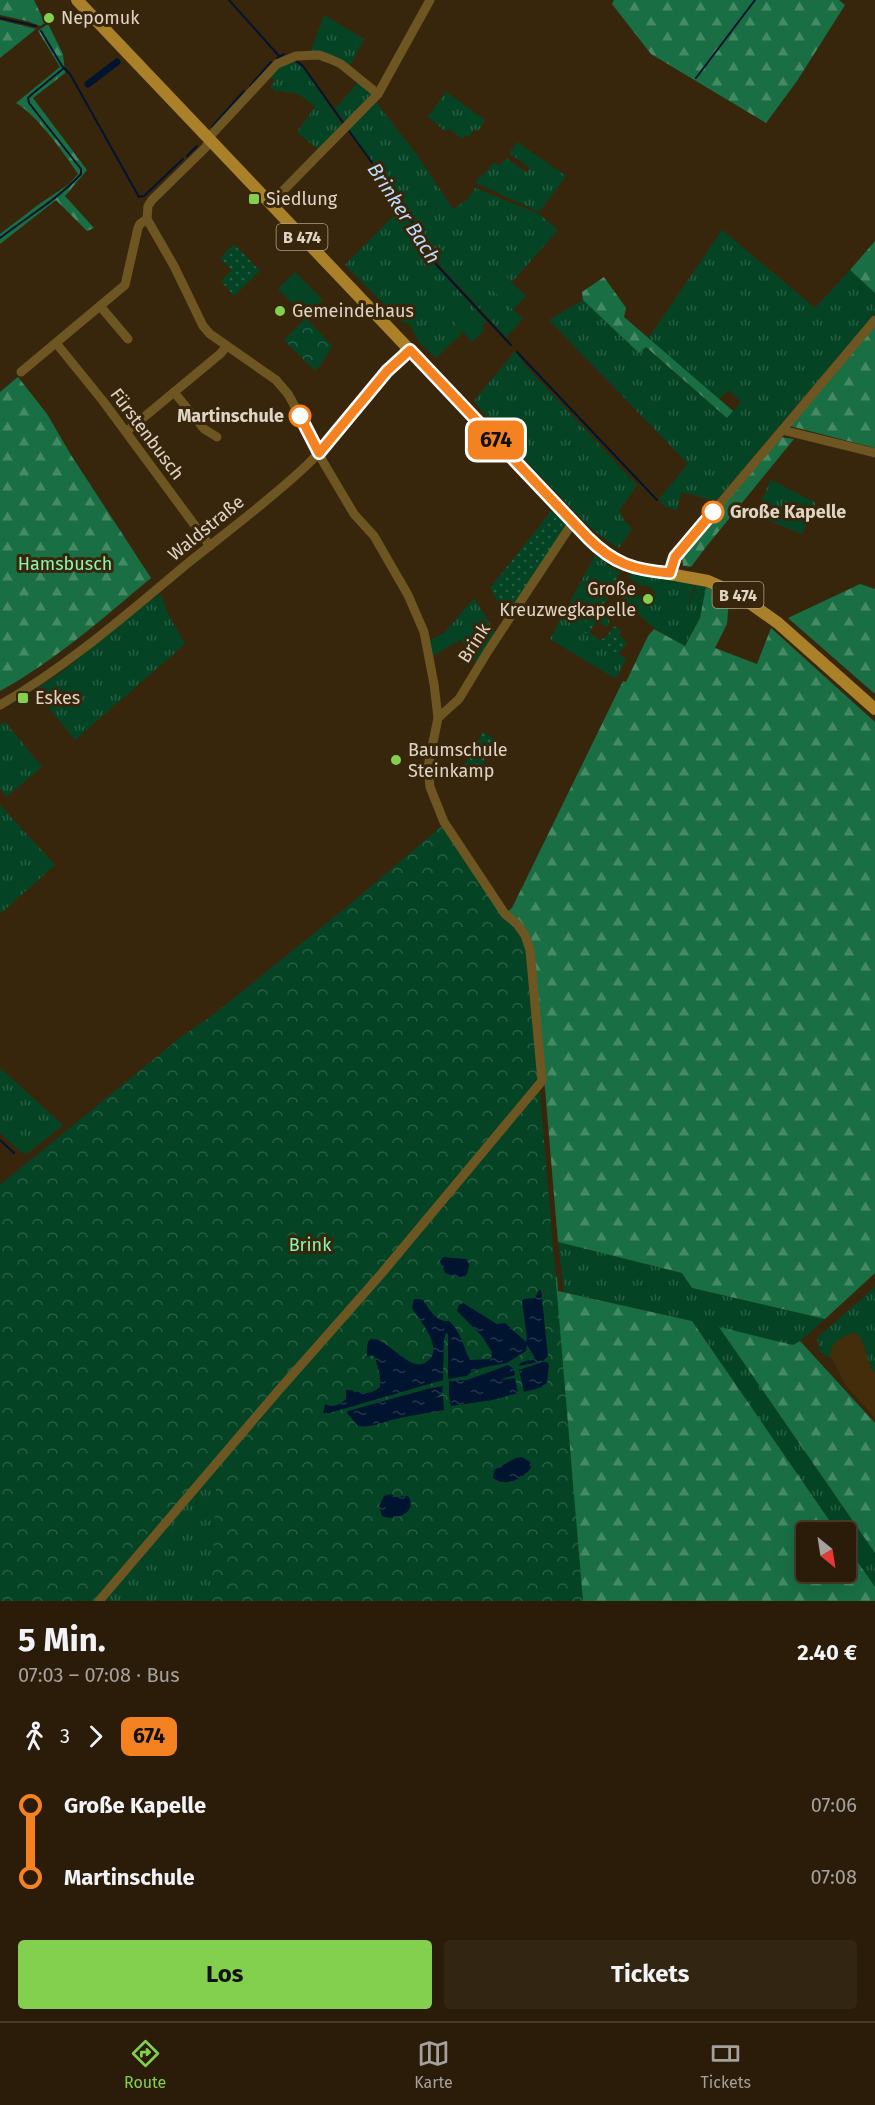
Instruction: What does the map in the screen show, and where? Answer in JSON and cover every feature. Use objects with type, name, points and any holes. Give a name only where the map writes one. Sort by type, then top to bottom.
[{"type":"main road","name":"B 474","points":[[77,0],[597,547],[617,561],[637,569],[708,580],[737,594],[753,604],[875,709]]},
{"type":"street","points":[[270,204],[378,94],[430,0]]},
{"type":"street","points":[[99,1601],[382,1273],[542,1081],[530,950],[525,934],[506,914],[463,853],[444,822],[430,787],[428,767],[438,718],[432,668],[417,613],[374,536],[354,514],[284,389],[276,380],[210,334],[203,326],[174,266],[147,219],[148,207],[152,200],[206,147],[212,134],[277,64],[296,56],[319,55],[341,64],[378,94]]},
{"type":"street","points":[[21,372],[125,285],[138,228],[147,219]]},
{"type":"street","points":[[100,306],[128,339]]},
{"type":"street","points":[[670,573],[675,557],[875,320]]},
{"type":"street","name":"Fürstenbusch","points":[[56,343],[126,432],[210,546]]},
{"type":"street","points":[[126,432],[227,346]]},
{"type":"street","name":"Waldstraße","points":[[0,705],[37,683],[70,659],[293,477],[319,453],[387,371],[410,350]]},
{"type":"street","points":[[174,392],[204,429],[217,437]]},
{"type":"street","points":[[782,429],[875,453]]},
{"type":"street","name":"Brink","points":[[438,718],[459,699],[573,522]]},
{"type":"shaded area","points":[[856,1333],[861,1337],[871,1368],[875,1373],[875,1418],[847,1387],[829,1353],[833,1344],[848,1334]]},
{"type":"green space","points":[[0,0],[34,0],[45,23],[40,26],[0,15]]},
{"type":"green space","points":[[614,0],[839,0],[845,5],[797,81],[766,123],[651,54],[612,4]]},
{"type":"green space","points":[[324,15],[364,39],[349,67],[310,53]]},
{"type":"green space","points":[[0,20],[36,29],[0,58]]},
{"type":"green space","points":[[48,24],[63,54],[65,73],[33,98],[87,170],[65,196],[94,228],[87,231],[56,200],[0,244],[0,234],[69,184],[78,174],[41,125],[16,103],[60,67],[38,31]]},
{"type":"green space","points":[[291,60],[302,67],[343,126],[319,150],[297,132],[315,107],[297,94],[279,90],[278,93],[270,87],[275,81],[269,75],[273,70]]},
{"type":"green space","points":[[359,81],[375,94],[346,123],[335,109]]},
{"type":"green space","points":[[446,92],[485,120],[478,131],[474,129],[469,137],[466,135],[462,139],[449,129],[445,131],[428,117]]},
{"type":"green space","points":[[375,101],[417,155],[453,209],[467,200],[475,188],[539,214],[558,230],[512,282],[499,270],[486,283],[523,319],[506,337],[437,262],[403,201],[348,129]]},
{"type":"green space","points":[[517,142],[566,176],[539,212],[476,183],[480,174],[483,176],[494,162],[499,166],[506,158],[527,173],[530,168],[509,153]]},
{"type":"green space","points":[[402,207],[436,266],[487,322],[481,326],[461,304],[448,315],[463,332],[436,358],[419,342],[410,325],[400,320],[345,265]]},
{"type":"green space","points":[[722,230],[815,308],[850,270],[875,293],[875,313],[716,501],[681,492],[677,511],[664,506],[659,499],[688,464],[549,320],[583,300],[639,353],[645,347],[727,418],[741,402],[729,390],[719,399],[648,339]]},
{"type":"green space","points":[[875,241],[875,293],[850,270]]},
{"type":"green space","points":[[234,244],[260,271],[234,296],[221,281],[232,270],[220,258]]},
{"type":"green space","points":[[499,270],[526,296],[513,310],[486,284]]},
{"type":"green space","points":[[295,272],[323,300],[308,313],[299,304],[295,306],[278,289]]},
{"type":"green space","points":[[604,277],[626,308],[624,317],[733,411],[727,418],[646,347],[639,353],[583,300],[582,292]]},
{"type":"green space","points":[[460,303],[485,330],[472,342],[448,315]]},
{"type":"green space","points":[[306,318],[332,346],[315,371],[284,340]]},
{"type":"green space","points":[[875,326],[875,448],[790,426]]},
{"type":"green space","points":[[515,351],[525,365],[637,485],[619,511],[632,529],[619,548],[579,516],[514,448],[474,401]]},
{"type":"green space","name":"Hamsbusch","points":[[18,377],[47,414],[151,578],[59,653],[0,691],[0,392]]},
{"type":"green space","points":[[780,437],[794,439],[691,567],[683,566],[682,556]]},
{"type":"green space","points":[[771,480],[816,503],[802,534],[755,515]]},
{"type":"green space","points":[[553,509],[568,525],[508,617],[490,588]]},
{"type":"green space","points":[[596,554],[612,568],[582,630],[626,659],[616,679],[550,639]]},
{"type":"green space","points":[[612,568],[620,572],[603,607],[610,623],[607,627],[597,621],[589,633],[600,640],[606,637],[614,626],[621,631],[619,635],[627,643],[618,654],[581,630]]},
{"type":"green space","points":[[632,572],[695,584],[686,612],[697,584],[706,587],[700,618],[684,647],[650,625],[621,597],[629,581],[640,589],[635,595],[643,597],[642,603],[645,606],[654,601],[653,596],[656,593],[650,587],[639,585],[628,576]]},
{"type":"green space","points":[[860,584],[875,589],[875,694],[788,618]]},
{"type":"green space","points":[[706,587],[729,598],[727,624],[715,648],[757,664],[771,628],[875,722],[875,1273],[825,1319],[692,1288],[682,1273],[558,1242],[534,959],[508,911],[512,908],[623,681],[626,682],[648,636],[654,629],[685,646],[700,618]]},
{"type":"green space","points":[[160,593],[168,614],[185,644],[75,740],[34,690],[59,674]]},
{"type":"green space","points":[[474,598],[496,634],[478,662],[474,661],[452,624]]},
{"type":"green space","points":[[452,624],[462,639],[431,657],[428,641],[444,633]]},
{"type":"green space","points":[[5,722],[42,767],[6,797],[0,788],[0,725]]},
{"type":"green space","points":[[483,732],[496,740],[476,777],[462,770]]},
{"type":"green space","points":[[0,805],[55,865],[0,914]]},
{"type":"green space","name":"Brink","points":[[443,825],[466,864],[527,939],[583,1601],[211,1601],[217,1469],[102,1601],[0,1601],[0,1185],[181,1037],[213,1015],[354,901]]},
{"type":"green space","points":[[0,1068],[63,1125],[28,1153],[22,1153],[0,1133]]},
{"type":"green space","points":[[558,1242],[683,1273],[692,1288],[825,1319],[793,1345],[720,1328],[854,1522],[830,1522],[692,1321],[564,1292]]},
{"type":"green space","points":[[549,1275],[557,1277],[558,1291],[692,1321],[830,1522],[796,1522],[796,1582],[856,1582],[856,1559],[875,1587],[875,1601],[232,1601]]},
{"type":"green space","points":[[875,1287],[875,1373],[863,1342],[856,1333],[846,1335],[834,1344],[830,1353],[831,1358],[820,1352],[817,1338]]},
{"type":"green space","points":[[719,1327],[793,1345],[800,1341],[875,1423],[875,1553],[856,1525],[856,1522],[854,1522]]},
{"type":"green space","points":[[237,1445],[232,1601],[103,1601]]},
{"type":"green space","points":[[856,1525],[875,1553],[875,1587],[856,1559]]},
{"type":"water","points":[[443,1257],[466,1259],[469,1264],[467,1274],[461,1278],[445,1273],[440,1261]]},
{"type":"water","points":[[541,1290],[548,1356],[543,1361],[519,1366],[520,1363],[535,1358],[527,1345],[526,1351],[507,1363],[485,1367],[467,1376],[448,1379],[448,1334],[446,1333],[443,1380],[323,1413],[325,1404],[336,1405],[346,1399],[346,1390],[367,1393],[380,1387],[380,1376],[375,1357],[373,1355],[367,1357],[367,1345],[370,1340],[381,1341],[413,1363],[422,1364],[431,1357],[433,1350],[430,1335],[412,1308],[414,1299],[422,1299],[436,1317],[449,1321],[453,1325],[470,1360],[491,1359],[492,1352],[481,1335],[457,1311],[459,1305],[463,1303],[497,1324],[505,1323],[526,1342],[522,1301],[535,1298]]},
{"type":"water","points":[[543,1362],[549,1365],[547,1383],[524,1392],[519,1370]]},
{"type":"water","points":[[508,1365],[514,1369],[515,1375],[499,1380],[515,1378],[518,1393],[493,1400],[451,1406],[449,1381],[467,1380]]},
{"type":"water","points":[[443,1386],[442,1394],[434,1398],[443,1396],[444,1410],[363,1426],[358,1426],[347,1413],[348,1411]]},
{"type":"water","points":[[522,1457],[530,1462],[531,1468],[523,1475],[509,1482],[493,1478],[494,1470]]},
{"type":"water","points":[[391,1494],[396,1497],[408,1496],[411,1502],[408,1511],[399,1517],[382,1516],[379,1506],[384,1496]]},
{"type":"waterway","points":[[229,0],[279,56]]},
{"type":"waterway","points":[[696,78],[755,0]]},
{"type":"waterway","name":"Brinker Bach","points":[[0,18],[36,26]]},
{"type":"waterway","name":"Brinker Bach","points":[[41,31],[62,66],[70,74],[139,197],[144,196],[183,159]]},
{"type":"waterway","name":"Brinker Bach","points":[[277,58],[284,54]]},
{"type":"waterway","name":"Brinker Bach","points":[[295,60],[303,66],[344,124]]},
{"type":"waterway","points":[[88,84],[117,62]]},
{"type":"waterway","name":"Brinker Bach","points":[[250,86],[271,62]]},
{"type":"waterway","points":[[0,238],[52,200],[81,174],[81,169],[29,103],[28,98],[64,68]]},
{"type":"waterway","name":"Brinker Bach","points":[[212,127],[244,91]]},
{"type":"waterway","name":"Brinker Bach","points":[[349,131],[403,205],[433,261],[511,345]]},
{"type":"waterway","name":"Brinker Bach","points":[[187,156],[197,146]]},
{"type":"waterway","name":"Brinker Bach","points":[[517,352],[657,500]]},
{"type":"waterway","points":[[0,1140],[14,1153]]},
{"type":"bus line","name":"674","points":[[300,416],[319,453],[387,371],[410,350],[588,538],[617,561],[637,569],[670,573],[675,557],[713,512]]},
{"type":"place","name":"Nepomuk","points":[[49,18]]},
{"type":"place","name":"Siedlung","points":[[254,199]]},
{"type":"place","name":"Gemeindehaus","points":[[280,311]]},
{"type":"place","name":"Martinschule","points":[[300,416]]},
{"type":"place","name":"Große Kapelle","points":[[713,512]]},
{"type":"place","name":"Große Kreuzwegkapelle","points":[[648,599]]},
{"type":"place","name":"Eskes","points":[[23,698]]},
{"type":"place","name":"Baumschule Steinkamp","points":[[396,760]]}]
